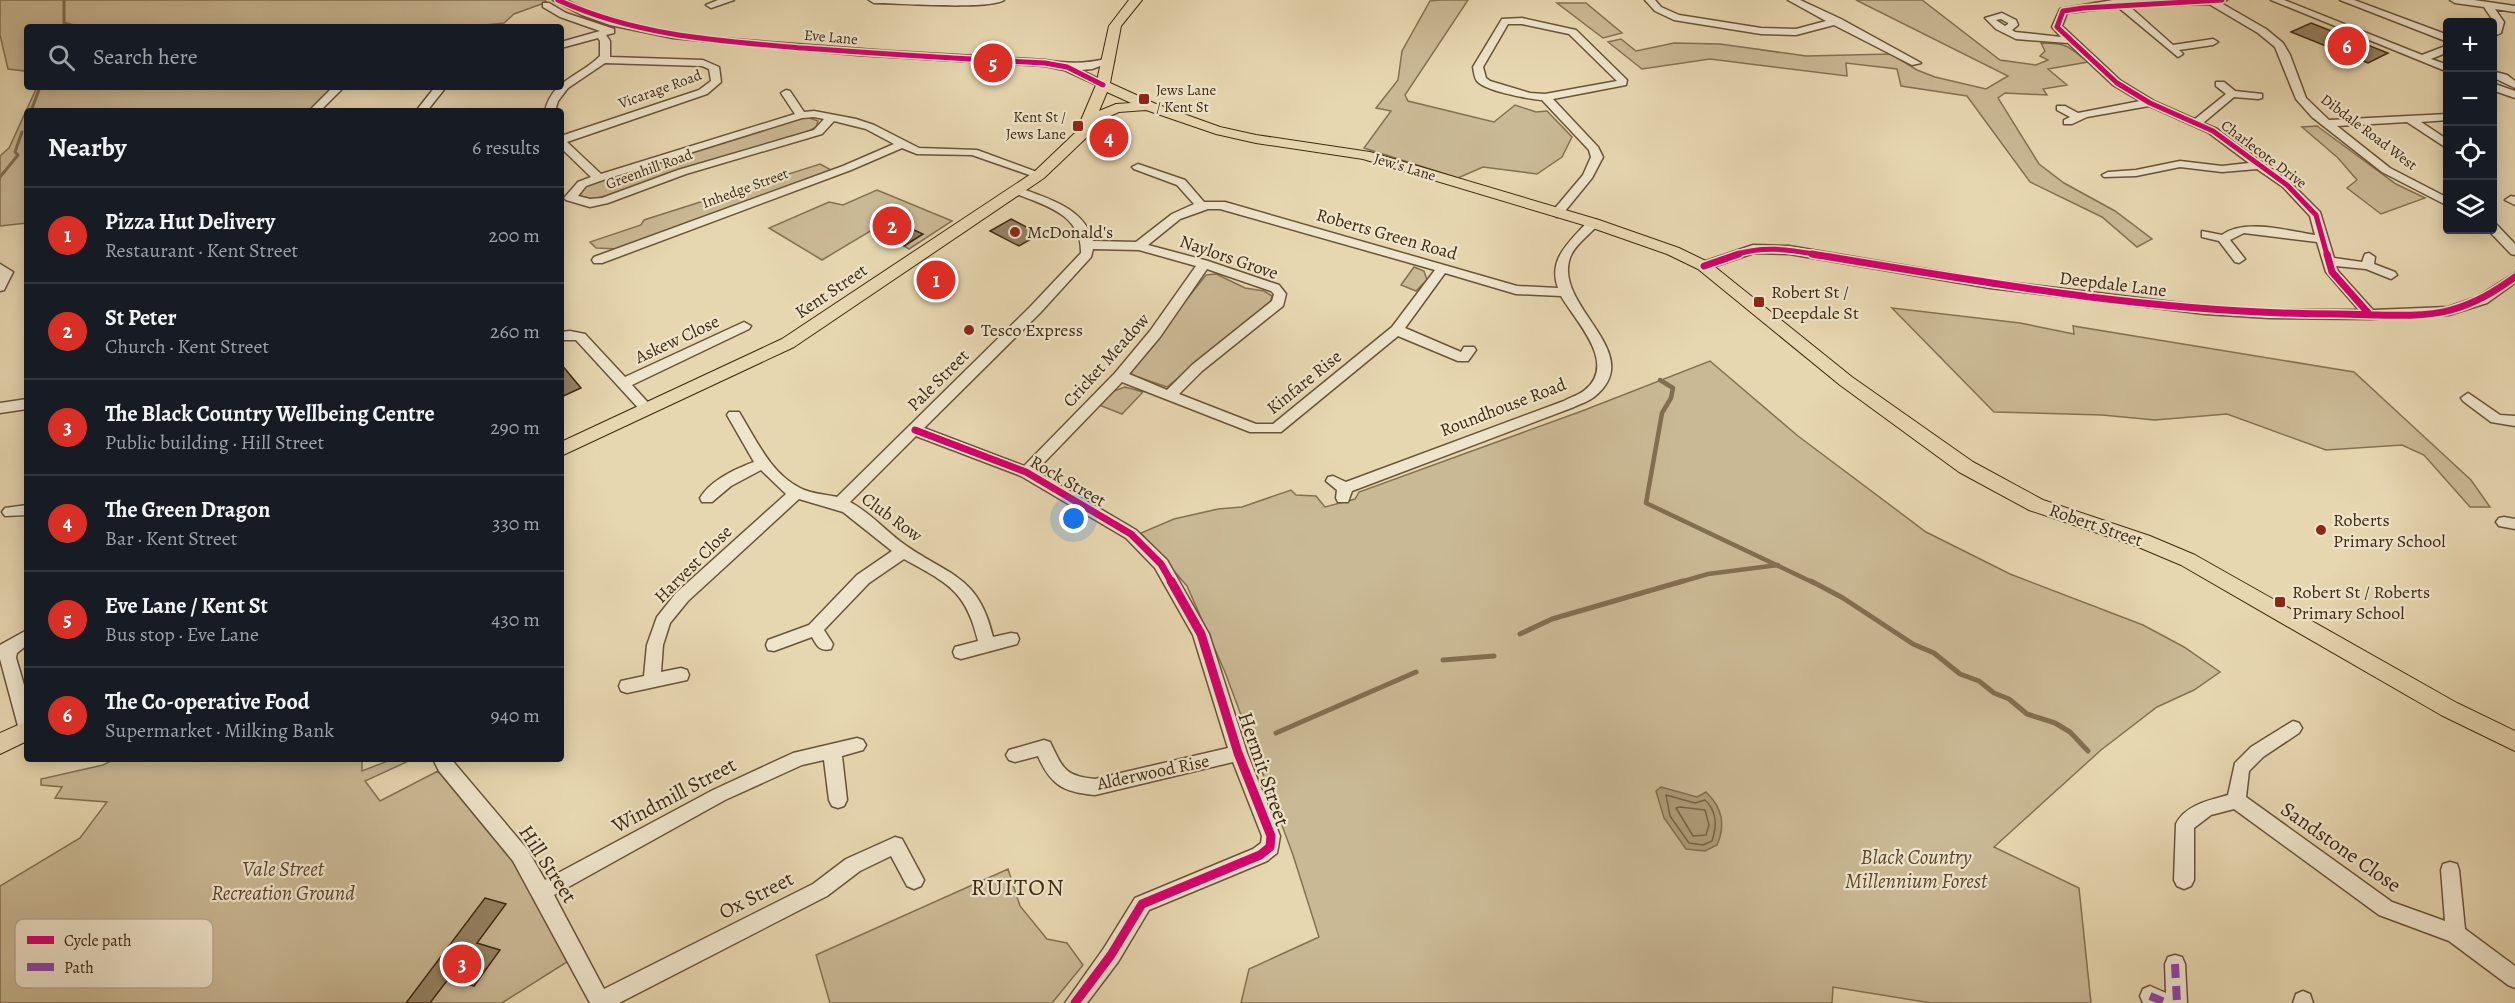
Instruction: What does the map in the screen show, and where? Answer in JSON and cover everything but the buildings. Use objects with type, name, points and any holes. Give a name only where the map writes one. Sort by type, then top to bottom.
[{"type":"main road","name":"Kent Street","points":[[564,449],[788,343],[1040,175],[1082,134],[1090,120],[1103,85],[1115,26],[1136,0]]},
{"type":"main road","name":"Jew's Lane","points":[[1103,85],[1151,108],[1216,130],[1256,139],[1365,155],[1593,223],[1672,251],[1704,266]]},
{"type":"main road","points":[[1090,120],[1116,108],[1151,108]]},
{"type":"main road","name":"Robert Street","points":[[1704,266],[1846,381],[1966,467],[2036,505],[2143,541],[2188,560],[2449,709],[2515,742]]},
{"type":"main road","points":[[0,744],[24,730]]},
{"type":"street","name":"Eve Lane","points":[[558,0],[626,24],[676,35],[748,44],[1067,67],[1103,85]]},
{"type":"street","points":[[711,5],[729,0]]},
{"type":"street","points":[[874,0],[981,2],[999,0]]},
{"type":"street","points":[[1650,0],[1658,9],[1677,18],[1761,31],[1796,32],[1838,21]]},
{"type":"street","points":[[1793,0],[1838,21],[1916,63]]},
{"type":"street","points":[[2070,0],[2082,6]]},
{"type":"street","points":[[2068,40],[2057,27],[2063,11],[2117,1],[2216,0]]},
{"type":"street","name":"Dibdale Road West","points":[[2216,0],[2274,39],[2286,55],[2301,99],[2326,123],[2386,171],[2443,200]]},
{"type":"street","points":[[2276,0],[2443,67]]},
{"type":"street","points":[[2345,0],[2443,37]]},
{"type":"street","points":[[2455,0],[2515,9]]},
{"type":"street","points":[[2117,1],[2175,51],[2218,45],[2199,34]]},
{"type":"street","points":[[546,5],[605,33]]},
{"type":"street","points":[[2487,5],[2496,18]]},
{"type":"street","points":[[1545,97],[1618,84],[1622,83],[1622,80],[1572,32],[1522,21],[1505,21],[1478,67],[1481,79],[1486,83],[1529,96],[1545,97],[1594,149],[1597,157],[1588,176],[1557,213]]},
{"type":"street","points":[[564,44],[605,33],[626,24]]},
{"type":"street","points":[[2006,30],[2027,39],[2068,40]]},
{"type":"street","points":[[564,86],[602,60],[605,33]]},
{"type":"street","name":"Charlecote Drive","points":[[2068,40],[2117,84],[2150,103],[2213,131],[2287,185],[2316,215],[2332,272],[2370,315]]},
{"type":"street","points":[[2422,59],[2443,50]]},
{"type":"street","name":"Vicarage Road","points":[[564,140],[703,92],[716,82],[714,67],[703,63],[602,60]]},
{"type":"street","points":[[1067,67],[1088,67],[1109,61]]},
{"type":"street","points":[[2498,75],[2515,85]]},
{"type":"street","points":[[2220,84],[2232,94],[2258,96]]},
{"type":"street","points":[[2497,86],[2515,85]]},
{"type":"street","points":[[317,108],[336,90]]},
{"type":"street","points":[[424,108],[439,90]]},
{"type":"street","points":[[551,108],[560,90]]},
{"type":"street","points":[[786,93],[801,115]]},
{"type":"street","points":[[2196,123],[2232,94]]},
{"type":"street","points":[[2068,122],[2084,114],[2150,103]]},
{"type":"street","points":[[2061,108],[2079,117]]},
{"type":"street","name":"Greenhill Road","points":[[566,199],[582,184],[801,115],[852,121],[917,151],[974,152],[1040,175]]},
{"type":"street","name":"Greenhill Road","points":[[566,199],[590,204],[603,201],[682,172],[818,132],[832,117]]},
{"type":"street","points":[[2326,123],[2443,117]]},
{"type":"street","points":[[2410,119],[2443,142]]},
{"type":"street","points":[[564,144],[599,178]]},
{"type":"street","name":"Inhedge Street","points":[[597,261],[847,168],[902,144]]},
{"type":"street","points":[[2108,175],[2123,175],[2180,164],[2222,169],[2261,165]]},
{"type":"street","points":[[1138,167],[1179,180],[1190,188],[1200,205]]},
{"type":"street","points":[[2123,175],[2133,186]]},
{"type":"street","points":[[1016,190],[1064,211],[1077,220],[1086,231],[1089,245]]},
{"type":"street","name":"Roberts Green Road","points":[[1139,246],[1179,213],[1200,205],[1228,206],[1516,290],[1564,292]]},
{"type":"street","points":[[1564,292],[1560,274],[1564,257],[1593,223]]},
{"type":"street","points":[[2224,239],[2233,232],[2243,230],[2322,239]]},
{"type":"street","points":[[2497,231],[2515,251]]},
{"type":"street","points":[[2206,234],[2224,239]]},
{"type":"street","points":[[2224,239],[2239,259]]},
{"type":"street","name":"Naylors Grove","points":[[1089,245],[1139,246],[1204,264],[1275,288],[1281,294],[1278,303],[1197,368],[1171,394]]},
{"type":"street","name":"Pale Street","points":[[839,504],[1035,310],[1087,254],[1089,245]]},
{"type":"street","name":"Deepdale Lane","points":[[1704,266],[1753,249],[1789,250],[1990,284],[2205,310],[2269,314],[2370,315],[2449,312],[2482,300],[2515,277]]},
{"type":"street","points":[[2329,261],[2369,261],[2391,275]]},
{"type":"street","name":"Cricket Meadow","points":[[1026,472],[1120,376],[1155,334],[1204,264]]},
{"type":"street","points":[[0,268],[7,272],[0,287]]},
{"type":"street","name":"Kinfare Rise","points":[[1120,376],[1171,394],[1255,429],[1276,429],[1397,330],[1442,269]]},
{"type":"street","name":"Roundhouse Road","points":[[1340,489],[1569,404],[1591,392],[1601,381],[1605,372],[1604,354],[1564,292]]},
{"type":"street","name":"Askew Close","points":[[625,383],[744,326]]},
{"type":"street","points":[[1397,330],[1463,358],[1469,350]]},
{"type":"street","points":[[564,336],[580,338],[625,383],[646,408]]},
{"type":"street","points":[[2468,398],[2496,419],[2515,421]]},
{"type":"street","points":[[0,408],[24,404]]},
{"type":"street","name":"Club Row","points":[[734,415],[762,464],[776,478],[796,493],[839,504],[867,518],[887,540],[949,577],[970,598],[981,619],[987,645]]},
{"type":"street","name":"Rock Street","points":[[915,430],[1026,472],[1131,534],[1161,564]]},
{"type":"street","points":[[708,498],[723,483],[739,473],[762,464]]},
{"type":"street","name":"Harvest Close","points":[[652,681],[655,645],[663,621],[682,597],[796,493]]},
{"type":"street","points":[[774,645],[815,629],[862,579],[904,551]]},
{"type":"street","name":"Hermit Street","points":[[1075,1003],[1111,955],[1142,904],[1260,855],[1270,847],[1271,837],[1238,753],[1201,634],[1161,564]]},
{"type":"street","points":[[815,629],[825,644]]},
{"type":"street","points":[[24,638],[5,651],[24,717]]},
{"type":"street","points":[[961,652],[1011,639]]},
{"type":"street","points":[[627,686],[681,675]]},
{"type":"street","points":[[2184,880],[2185,824],[2205,809],[2236,800],[2241,768],[2257,752],[2293,728]]},
{"type":"street","name":"Windmill Street","points":[[542,892],[719,795],[800,758],[857,745]]},
{"type":"street","name":"Alderwood Rise","points":[[1016,755],[1044,747],[1047,762],[1057,772],[1074,785],[1095,787],[1238,753]]},
{"type":"street","points":[[832,750],[838,800]]},
{"type":"street","name":"Hill Street","points":[[444,762],[520,855],[601,1002]]},
{"type":"street","name":"Sandstone Close","points":[[2236,800],[2386,909],[2456,934],[2515,978]]},
{"type":"street","name":"Ox Street","points":[[601,1002],[819,890],[853,865],[895,845],[914,880]]},
{"type":"street","points":[[2450,870],[2456,934]]},
{"type":"street","points":[[2175,964],[2177,1003]]},
{"type":"green space","points":[[0,0],[544,0],[547,2],[514,14],[504,23],[494,24],[24,24],[24,71],[8,69],[0,35]]},
{"type":"green space","points":[[1468,0],[1405,95],[1408,101],[1494,122],[1515,105],[1536,112],[1547,111],[1572,137],[1562,157],[1537,174],[1483,167],[1458,178],[1364,148],[1391,111],[1376,108],[1398,80],[1402,51],[1430,1]]},
{"type":"green space","points":[[1856,0],[1922,0],[2000,60],[2036,65],[2048,60],[2040,56],[2045,51],[2041,43],[2062,45],[2088,62],[2048,69],[2067,85],[2043,89],[2047,95],[2005,93],[1998,98],[2039,164],[2064,183],[2115,211],[2152,239],[2137,247],[2102,217],[2030,182],[1967,96],[1901,86],[1897,69],[1846,63],[1847,76],[1710,59],[1642,69],[1608,42],[1621,39],[1636,51],[1674,43],[1720,44],[1806,56],[1891,54],[1917,70],[1935,77],[1986,89],[2008,76]]},
{"type":"green space","points":[[1557,3],[1586,3],[1622,33],[1603,38]]},
{"type":"green space","points":[[36,90],[336,90],[317,108],[27,108]]},
{"type":"green space","points":[[24,115],[24,223],[0,226],[0,156],[9,148]]},
{"type":"green space","points":[[807,117],[818,121],[816,127],[807,132],[679,170],[605,196],[593,199],[580,196],[580,191],[589,184]]},
{"type":"green space","points":[[2317,126],[2396,184],[2425,198],[2381,214],[2347,188],[2357,180],[2338,158],[2302,127]]},
{"type":"green space","points":[[820,164],[833,171],[620,249],[596,248],[590,242],[641,225],[644,220]]},
{"type":"green space","points":[[877,190],[952,221],[909,249],[904,246],[922,234],[894,221],[901,217],[897,215],[822,260],[769,228],[829,202],[843,205]]},
{"type":"green space","points":[[1414,267],[1424,271],[1427,280],[1416,291],[1401,285]]},
{"type":"green space","points":[[1216,274],[1245,288],[1264,291],[1272,296],[1270,303],[1167,387],[1132,375],[1131,370],[1206,275]]},
{"type":"green space","points":[[1892,308],[2020,323],[2074,334],[2073,326],[2354,372],[2471,480],[2490,507],[2470,507],[2424,455],[2402,445],[2326,450],[2227,414],[2155,420],[2102,415],[1994,412]]},
{"type":"green space","name":"Black Country Millennium Forest","points":[[1710,361],[1798,436],[1926,532],[2010,574],[2143,625],[2184,647],[2220,672],[2194,690],[2157,707],[2101,750],[1994,847],[2079,888],[2091,1003],[1931,1003],[1833,987],[1832,1003],[1241,1003],[1249,969],[1319,937],[1293,855],[1225,672],[1187,586],[1141,533],[1174,519],[1218,509],[1242,507],[1291,490],[1296,495],[1316,496],[1325,507],[1355,499],[1359,492],[1582,411]]},
{"type":"green space","points":[[1125,387],[1143,392],[1122,414],[1099,405],[1114,391]]},
{"type":"green space","name":"Vale Street Recreation Ground","points":[[109,762],[362,762],[362,771],[385,762],[406,762],[365,781],[380,801],[438,771],[529,881],[567,962],[502,1003],[0,1003],[0,886],[80,838],[107,802],[55,798],[62,787],[41,785],[41,779]]},
{"type":"green space","points":[[1008,869],[1020,906],[1047,939],[1067,943],[1083,965],[1052,1003],[830,1003],[816,955]]},
{"type":"water","points":[[1661,787],[1697,797],[1706,792],[1716,804],[1721,817],[1720,838],[1717,845],[1705,851],[1686,849],[1664,818],[1656,791]]},
{"type":"waterway","points":[[64,0],[64,23],[68,24]]},
{"type":"waterway","points":[[32,108],[39,90]]},
{"type":"waterway","points":[[0,177],[18,155],[15,152],[22,132]]},
{"type":"waterway","points":[[1660,380],[1673,388],[1671,398],[1662,413],[1646,503],[1777,565]]},
{"type":"waterway","points":[[1677,583],[1708,574],[1777,565]]},
{"type":"waterway","points":[[1777,565],[1814,583]]},
{"type":"waterway","points":[[1520,634],[1552,619],[1683,581]]},
{"type":"waterway","points":[[1811,581],[1843,598],[1913,644],[1934,653],[1960,674],[1979,681],[1994,693],[2009,699],[2027,714],[2055,723],[2070,732],[2088,751]]},
{"type":"waterway","points":[[1443,660],[1494,656]]},
{"type":"waterway","points":[[1276,733],[1416,672]]},
{"type":"marked path","points":[[2175,964],[2177,1003]]},
{"type":"marked path","points":[[2150,996],[2167,1003]]},
{"type":"cycle path","points":[[558,0],[614,23],[673,36],[857,52],[1045,63],[1067,67],[1103,85]]},
{"type":"cycle path","points":[[2222,0],[2122,4],[2063,11],[2057,27],[2117,83],[2150,103],[2213,131],[2287,185],[2316,215],[2332,272],[2370,315]]},
{"type":"cycle path","points":[[1704,266],[1753,249],[1789,250],[1990,284],[2205,310],[2269,314],[2414,314],[2449,311],[2482,300],[2515,277]]},
{"type":"cycle path","points":[[915,430],[1026,472],[1131,534],[1161,564],[1201,634],[1238,753],[1271,836],[1270,847],[1260,855],[1142,904],[1111,955],[1075,1003]]},
{"type":"place","name":"The Co-operative Food","points":[[2347,46]]},
{"type":"place","name":"Eve Lane / Kent St","points":[[993,63]]},
{"type":"place","name":"Jews Lane / Kent St","points":[[1144,99]]},
{"type":"place","name":"Kent St / Jews Lane","points":[[1078,126]]},
{"type":"place","name":"The Green Dragon","points":[[1109,138]]},
{"type":"place","name":"St Peter","points":[[892,226]]},
{"type":"place","name":"McDonald's","points":[[1015,232]]},
{"type":"place","name":"Pizza Hut Delivery","points":[[936,280]]},
{"type":"place","name":"Robert St / Deepdale St","points":[[1759,302]]},
{"type":"place","name":"Tesco Express","points":[[969,330]]},
{"type":"place","name":"Roberts Primary School","points":[[2321,530]]},
{"type":"place","name":"Robert St / Roberts Primary School","points":[[2280,602]]},
{"type":"place","name":"The Black Country Wellbeing Centre","points":[[462,964]]},
{"type":"district","name":"RUITON","points":[[1018,887]]}]
